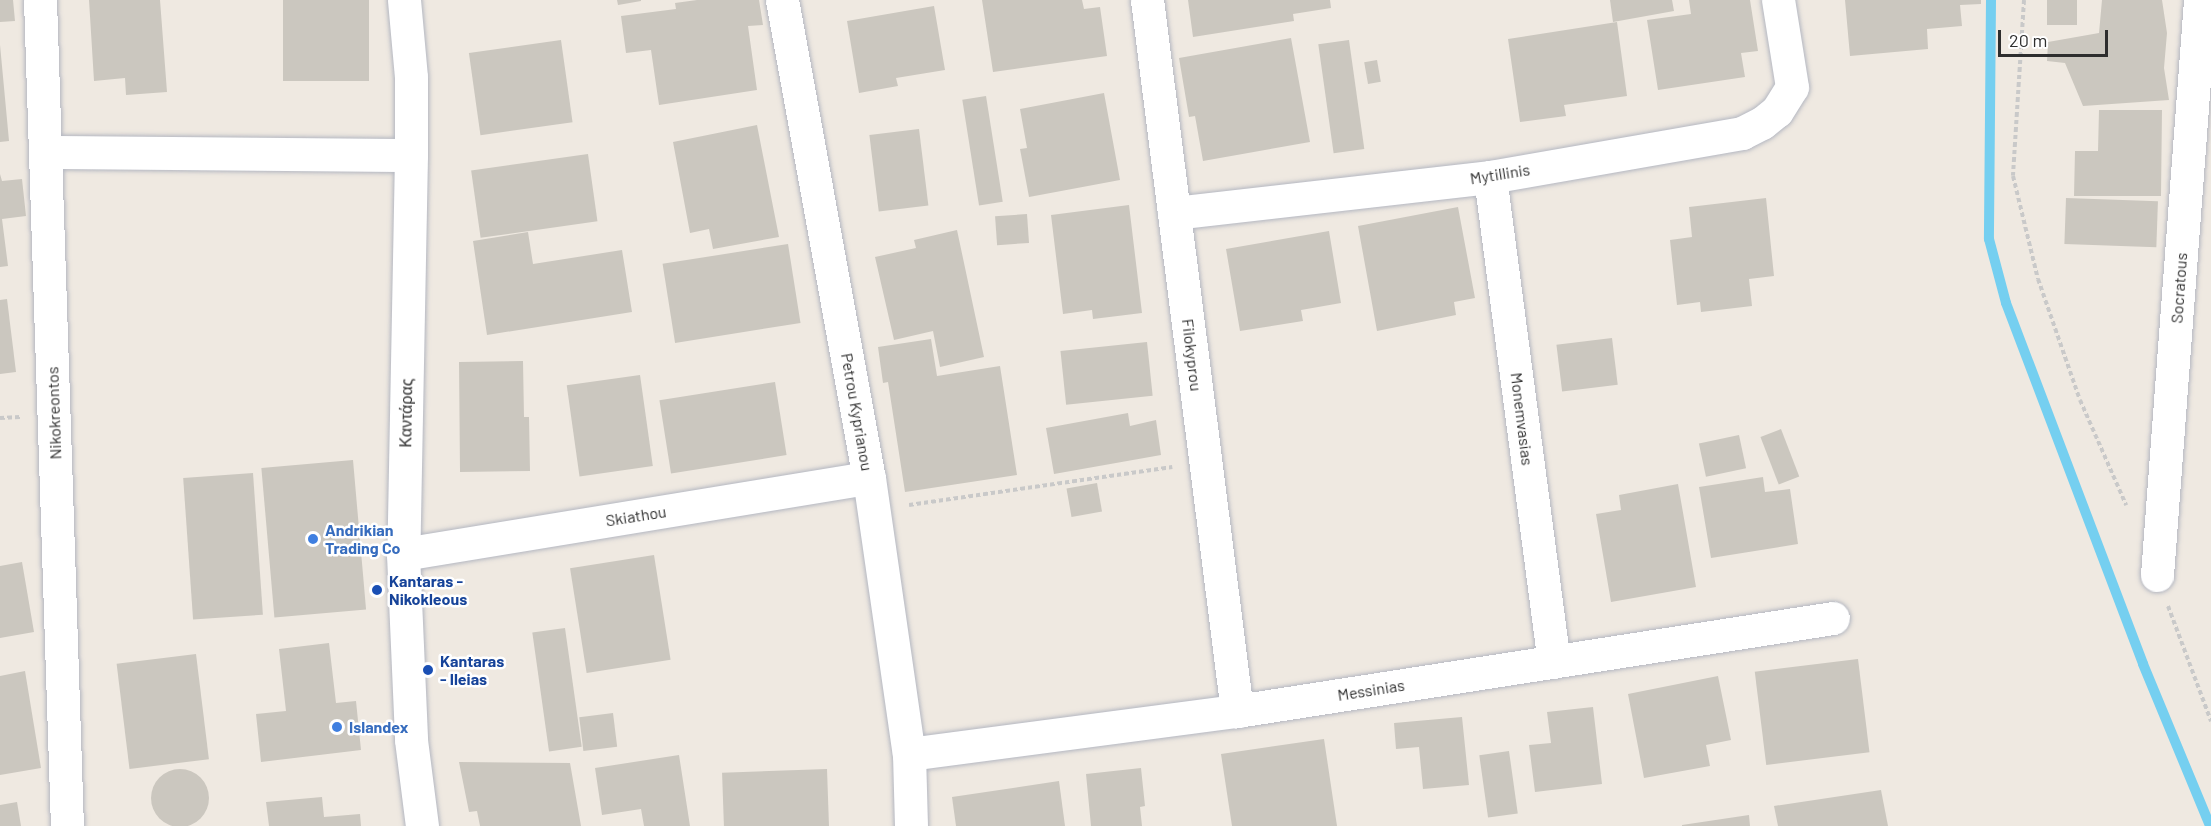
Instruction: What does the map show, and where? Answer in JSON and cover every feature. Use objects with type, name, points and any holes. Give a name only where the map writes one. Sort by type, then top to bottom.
[{"type":"street","name":"Nikokreontos","points":[[40,0],[67,826]]},
{"type":"street","name":"Καντάρας","points":[[404,0],[411,77],[411,155],[402,554],[411,740],[422,826]]},
{"type":"street","name":"Petrou Kyprianou","points":[[782,0],[874,510],[909,754],[911,826]]},
{"type":"street","name":"Filokyprou","points":[[1147,0],[1237,711]]},
{"type":"street","name":"Mytillinis","points":[[1174,213],[1490,177],[1742,133],[1762,123],[1777,111],[1792,87],[1792,74],[1778,0]]},
{"type":"street","name":"Socratous","points":[[2157,575],[2200,0]]},
{"type":"street","points":[[46,152],[411,155]]},
{"type":"street","name":"Monemvasias","points":[[1490,177],[1554,662]]},
{"type":"street","name":"Skiathou","points":[[402,554],[869,478]]},
{"type":"street","name":"Messinias","points":[[909,754],[1237,711],[1833,618]]},
{"type":"path","points":[[2024,0],[2013,176],[2042,290],[2080,400],[2128,509]]},
{"type":"path","points":[[874,510],[1205,462]]},
{"type":"path","points":[[2157,575],[2211,721]]},
{"type":"building","points":[[0,0],[13,0],[15,21],[0,22]]},
{"type":"building","points":[[89,0],[160,0],[167,92],[126,95],[125,78],[94,81]]},
{"type":"building","points":[[283,0],[369,0],[369,81],[283,81]]},
{"type":"building","points":[[617,0],[641,0],[641,1],[618,5]]},
{"type":"building","points":[[697,0],[759,0],[763,25],[748,26],[757,90],[659,105],[651,50],[626,53],[621,16],[676,9],[675,3]]},
{"type":"building","points":[[982,0],[1082,0],[1084,9],[1100,7],[1107,56],[993,72]]},
{"type":"building","points":[[1188,0],[1330,0],[1331,8],[1293,14],[1294,21],[1193,37]]},
{"type":"building","points":[[1610,0],[1672,0],[1674,11],[1613,22]]},
{"type":"building","points":[[1689,0],[1750,0],[1758,51],[1741,53],[1745,77],[1658,90],[1647,20],[1691,14]]},
{"type":"building","points":[[1845,0],[1981,0],[1981,4],[1960,5],[1962,26],[1927,29],[1928,49],[1850,56]]},
{"type":"building","points":[[2047,0],[2077,0],[2077,25],[2047,25]]},
{"type":"building","points":[[2102,0],[2162,0],[2167,33],[2164,68],[2169,100],[2083,106],[2065,63],[2047,61],[2048,42],[2099,33]]},
{"type":"building","points":[[934,6],[945,70],[896,78],[898,86],[859,93],[847,21]]},
{"type":"building","points":[[1617,22],[1627,96],[1564,105],[1566,116],[1520,122],[1508,39]]},
{"type":"building","points":[[1291,38],[1310,142],[1203,161],[1195,116],[1189,117],[1179,58]]},
{"type":"building","points":[[561,40],[573,122],[480,135],[469,53]]},
{"type":"building","points":[[1349,40],[1364,149],[1334,153],[1318,44]]},
{"type":"building","points":[[0,45],[9,141],[0,142]]},
{"type":"building","points":[[1377,60],[1381,82],[1368,84],[1364,62]]},
{"type":"building","points":[[1104,93],[1120,180],[1029,197],[1020,149],[1027,148],[1020,109]]},
{"type":"building","points":[[986,96],[1003,202],[979,205],[962,100]]},
{"type":"building","points":[[2099,110],[2162,110],[2161,196],[2074,196],[2075,151],[2098,151]]},
{"type":"building","points":[[757,125],[779,237],[713,249],[709,229],[690,233],[673,142]]},
{"type":"building","points":[[919,129],[928,205],[879,212],[869,135]]},
{"type":"building","points":[[588,154],[597,221],[481,238],[471,170]]},
{"type":"building","points":[[0,174],[2,181],[22,179],[26,216],[2,219],[8,266],[0,267]]},
{"type":"building","points":[[1766,198],[1774,276],[1749,279],[1752,306],[1701,312],[1700,302],[1677,305],[1670,240],[1692,237],[1689,207]]},
{"type":"building","points":[[2066,198],[2158,201],[2156,247],[2064,244]]},
{"type":"building","points":[[1129,205],[1142,313],[1093,319],[1092,310],[1063,314],[1051,215]]},
{"type":"building","points":[[1458,207],[1475,298],[1454,302],[1456,315],[1377,331],[1358,226]]},
{"type":"building","points":[[1027,214],[1029,243],[997,245],[995,216]]},
{"type":"building","points":[[957,230],[984,357],[940,367],[933,331],[894,340],[875,257],[916,248],[914,240]]},
{"type":"building","points":[[1329,231],[1341,303],[1301,310],[1303,321],[1240,331],[1226,249]]},
{"type":"building","points":[[528,232],[533,264],[622,250],[632,312],[487,335],[473,241]]},
{"type":"building","points":[[788,244],[801,323],[675,343],[663,264]]},
{"type":"building","points":[[7,299],[16,372],[0,374],[0,300]]},
{"type":"building","points":[[1612,338],[1618,385],[1562,391],[1556,345]]},
{"type":"building","points":[[931,339],[937,376],[1000,366],[1017,475],[905,492],[888,382],[883,383],[878,347]]},
{"type":"building","points":[[1147,342],[1153,396],[1066,405],[1060,351]]},
{"type":"building","points":[[523,361],[524,417],[529,417],[530,471],[460,472],[459,362]]},
{"type":"building","points":[[640,375],[653,466],[580,476],[567,385]]},
{"type":"building","points":[[775,382],[787,455],[671,473],[659,400]]},
{"type":"building","points":[[1128,413],[1130,426],[1156,420],[1161,455],[1054,474],[1046,428]]},
{"type":"building","points":[[1781,429],[1799,477],[1779,484],[1760,437]]},
{"type":"building","points":[[1739,435],[1746,468],[1706,477],[1699,444]]},
{"type":"building","name":"Andrikian Trading Co","points":[[353,460],[366,609],[274,617],[261,468]]},
{"type":"building","points":[[253,473],[263,615],[193,620],[183,478]]},
{"type":"building","points":[[1763,477],[1765,492],[1790,489],[1798,544],[1711,558],[1699,487]]},
{"type":"building","points":[[1097,483],[1102,512],[1072,517],[1066,488]]},
{"type":"building","points":[[1678,484],[1696,587],[1611,602],[1596,514],[1621,510],[1619,495]]},
{"type":"building","points":[[654,555],[671,660],[587,673],[570,568]]},
{"type":"building","points":[[22,562],[34,632],[0,638],[0,566]]},
{"type":"building","points":[[565,628],[582,747],[549,751],[532,633]]},
{"type":"building","points":[[329,643],[336,703],[356,701],[361,750],[261,762],[256,714],[286,711],[279,649]]},
{"type":"building","points":[[196,654],[209,759],[130,769],[117,664]]},
{"type":"building","points":[[1858,659],[1869,752],[1766,765],[1755,672]]},
{"type":"building","points":[[25,671],[41,768],[0,775],[0,676]]},
{"type":"building","points":[[1718,676],[1731,740],[1706,745],[1710,766],[1644,778],[1628,694]]},
{"type":"building","points":[[1593,707],[1602,784],[1535,792],[1529,745],[1551,743],[1547,712]]},
{"type":"building","points":[[613,713],[617,747],[583,751],[579,717]]},
{"type":"building","points":[[1462,717],[1469,785],[1423,789],[1419,747],[1396,749],[1394,723]]},
{"type":"building","points":[[1324,739],[1337,826],[1232,826],[1221,754]]},
{"type":"building","points":[[1509,751],[1518,813],[1488,818],[1479,755]]},
{"type":"building","points":[[679,755],[690,826],[644,826],[641,809],[602,815],[595,768]]},
{"type":"building","points":[[459,762],[570,763],[581,826],[480,826],[477,811],[469,812]]},
{"type":"building","points":[[1141,768],[1145,806],[1140,807],[1142,826],[1091,826],[1086,774]]},
{"type":"building","points":[[174,769],[186,769],[201,777],[209,792],[209,804],[201,819],[186,827],[174,827],[159,819],[151,804],[151,792],[159,777]]},
{"type":"building","points":[[827,769],[829,826],[724,826],[722,773]]},
{"type":"building","points":[[1059,781],[1065,826],[956,826],[952,797]]},
{"type":"building","points":[[1881,790],[1888,826],[1778,826],[1774,806]]},
{"type":"building","points":[[322,797],[324,817],[360,814],[361,826],[269,826],[266,802]]},
{"type":"building","points":[[17,802],[21,826],[0,826],[0,805]]},
{"type":"building","points":[[1749,815],[1750,826],[1682,826],[1682,825]]},
{"type":"waterway","points":[[1991,0],[1989,239],[2006,303],[2143,664],[2210,826]]},
{"type":"place","name":"Andrikian Trading Co","points":[[313,539]]},
{"type":"place","name":"Kantaras - Nikokleous","points":[[377,590]]},
{"type":"place","name":"Kantaras - Ileias","points":[[428,670]]},
{"type":"place","name":"Islandex","points":[[337,727]]}]
